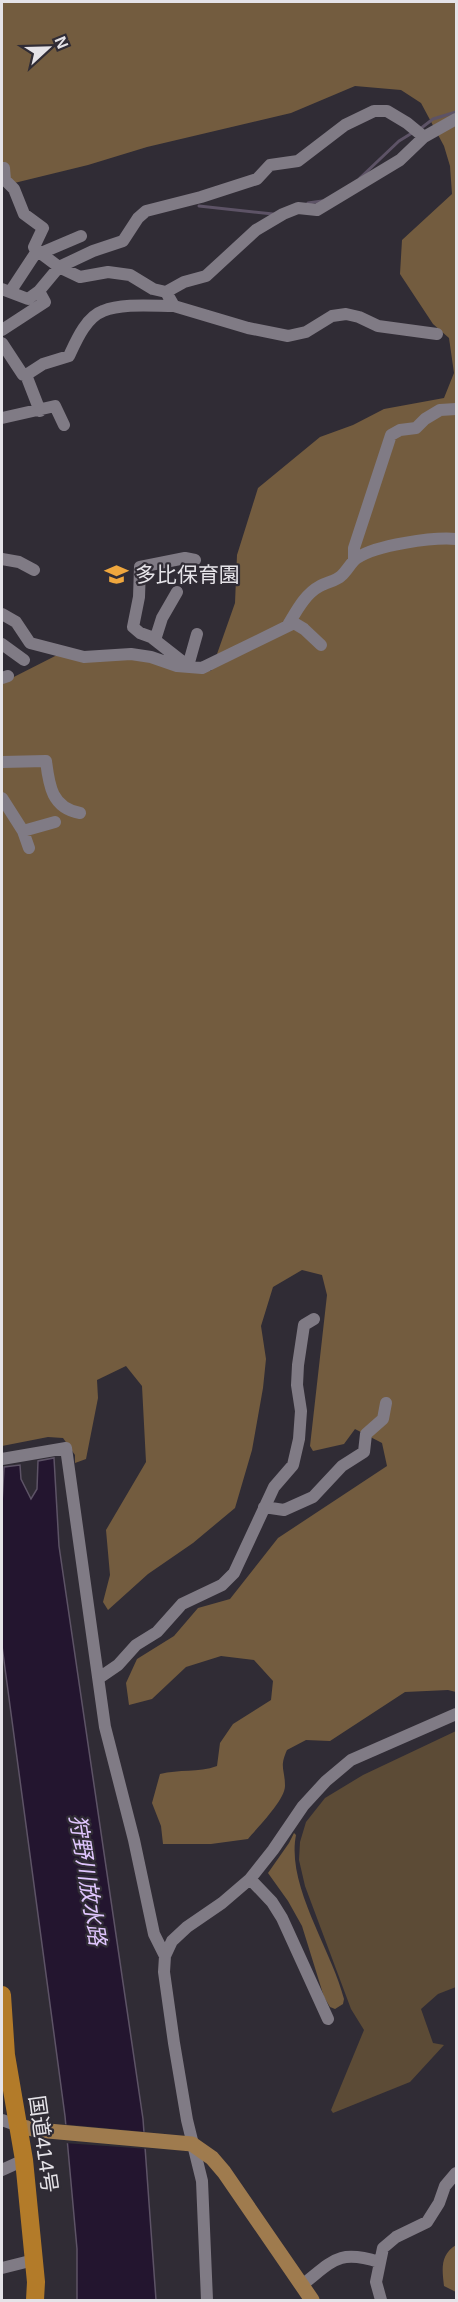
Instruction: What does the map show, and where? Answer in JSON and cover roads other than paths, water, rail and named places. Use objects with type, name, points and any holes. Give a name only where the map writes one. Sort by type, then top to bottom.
[{"type":"highway","name":"国道414号","points":[[2,1995],[10,2123],[24,2160],[34,2260],[35,2301]]},
{"type":"main road","points":[[10,2123],[37,2130],[192,2144],[212,2158],[224,2172],[312,2301]]},
{"type":"street","points":[[81,236],[39,252],[6,291],[28,299],[39,291],[59,267],[93,251],[123,241],[138,218],[146,211],[257,179],[270,165],[298,161],[345,125],[374,111],[387,111],[424,137]]},
{"type":"street","points":[[4,168],[5,180],[14,189],[24,214],[43,228],[34,247],[39,252],[59,267],[80,277],[108,272],[130,275],[153,289],[166,292],[184,282],[206,276],[256,230],[298,208],[317,210],[400,160],[424,137],[456,119]]},
{"type":"street","points":[[2,330],[45,302],[39,291]]},
{"type":"street","points":[[166,292],[174,306]]},
{"type":"street","points":[[26,375],[43,364],[69,356],[89,321],[101,311],[135,306],[174,306],[248,328],[288,336],[306,332],[332,316],[346,314],[378,326],[437,334]]},
{"type":"street","points":[[2,343],[23,375],[26,375],[40,411]]},
{"type":"street","points":[[2,418],[55,406],[64,424]]},
{"type":"street","points":[[354,559],[354,548],[359,531],[391,435],[400,430],[416,428],[425,418],[440,410],[456,409]]},
{"type":"street","points":[[288,625],[307,596],[322,585],[340,578],[354,559],[375,550],[419,540],[456,539]]},
{"type":"street","points":[[188,666],[155,640],[133,627],[140,597],[140,567],[185,558],[195,560]]},
{"type":"street","points":[[2,559],[19,562],[34,570]]},
{"type":"street","points":[[155,640],[162,618],[177,592]]},
{"type":"street","points":[[2,614],[16,622],[30,642],[84,657],[131,654],[151,657],[177,666],[202,668],[294,623],[321,645]]},
{"type":"street","points":[[188,666],[197,634]]},
{"type":"street","points":[[2,644],[24,660]]},
{"type":"street","points":[[2,762],[46,761],[48,777],[58,804],[67,811],[80,813]]},
{"type":"street","points":[[2,798],[22,831],[28,848]]},
{"type":"street","points":[[22,831],[54,822]]},
{"type":"street","points":[[99,1678],[118,1665],[136,1645],[157,1632],[182,1604],[222,1585],[234,1573],[274,1487],[292,1465],[299,1439],[301,1411],[297,1385],[304,1325],[314,1319]]},
{"type":"street","points":[[264,1507],[284,1510],[313,1497],[342,1466],[364,1452],[366,1434],[383,1419],[386,1403]]},
{"type":"street","points":[[2,1459],[66,1448],[73,1512],[105,1727],[134,1840],[154,1935],[165,1956]]},
{"type":"street","points":[[207,2301],[202,2181],[192,2144],[167,1996],[165,1956],[172,1941],[187,1927],[222,1903],[250,1879],[303,1806],[326,1781],[351,1760],[456,1714]]},
{"type":"street","points":[[250,1879],[272,1902],[282,1918],[328,2019]]},
{"type":"street","points":[[2,2170],[24,2160]]},
{"type":"street","points":[[381,2301],[376,2282],[383,2248],[427,2222],[440,2203],[445,2186],[456,2173]]},
{"type":"street","points":[[302,2285],[340,2258],[357,2256],[379,2262]]},
{"type":"street","points":[[2,2268],[34,2260]]},
{"type":"water","name":"狩野川放水路","points":[[54,1458],[59,1546],[143,2119],[156,2300],[77,2300],[77,2249],[65,2116],[2,1646],[4,1467],[20,1465],[21,1479],[31,1499],[37,1489],[38,1461]]},
{"type":"waterway","points":[[420,129],[433,119],[456,112]]},
{"type":"waterway","points":[[360,178],[399,141],[412,133]]},
{"type":"waterway","points":[[308,203],[322,201]]},
{"type":"waterway","points":[[199,206],[273,214]]},
{"type":"place","name":"多比保育園","points":[[117,575]]}]
